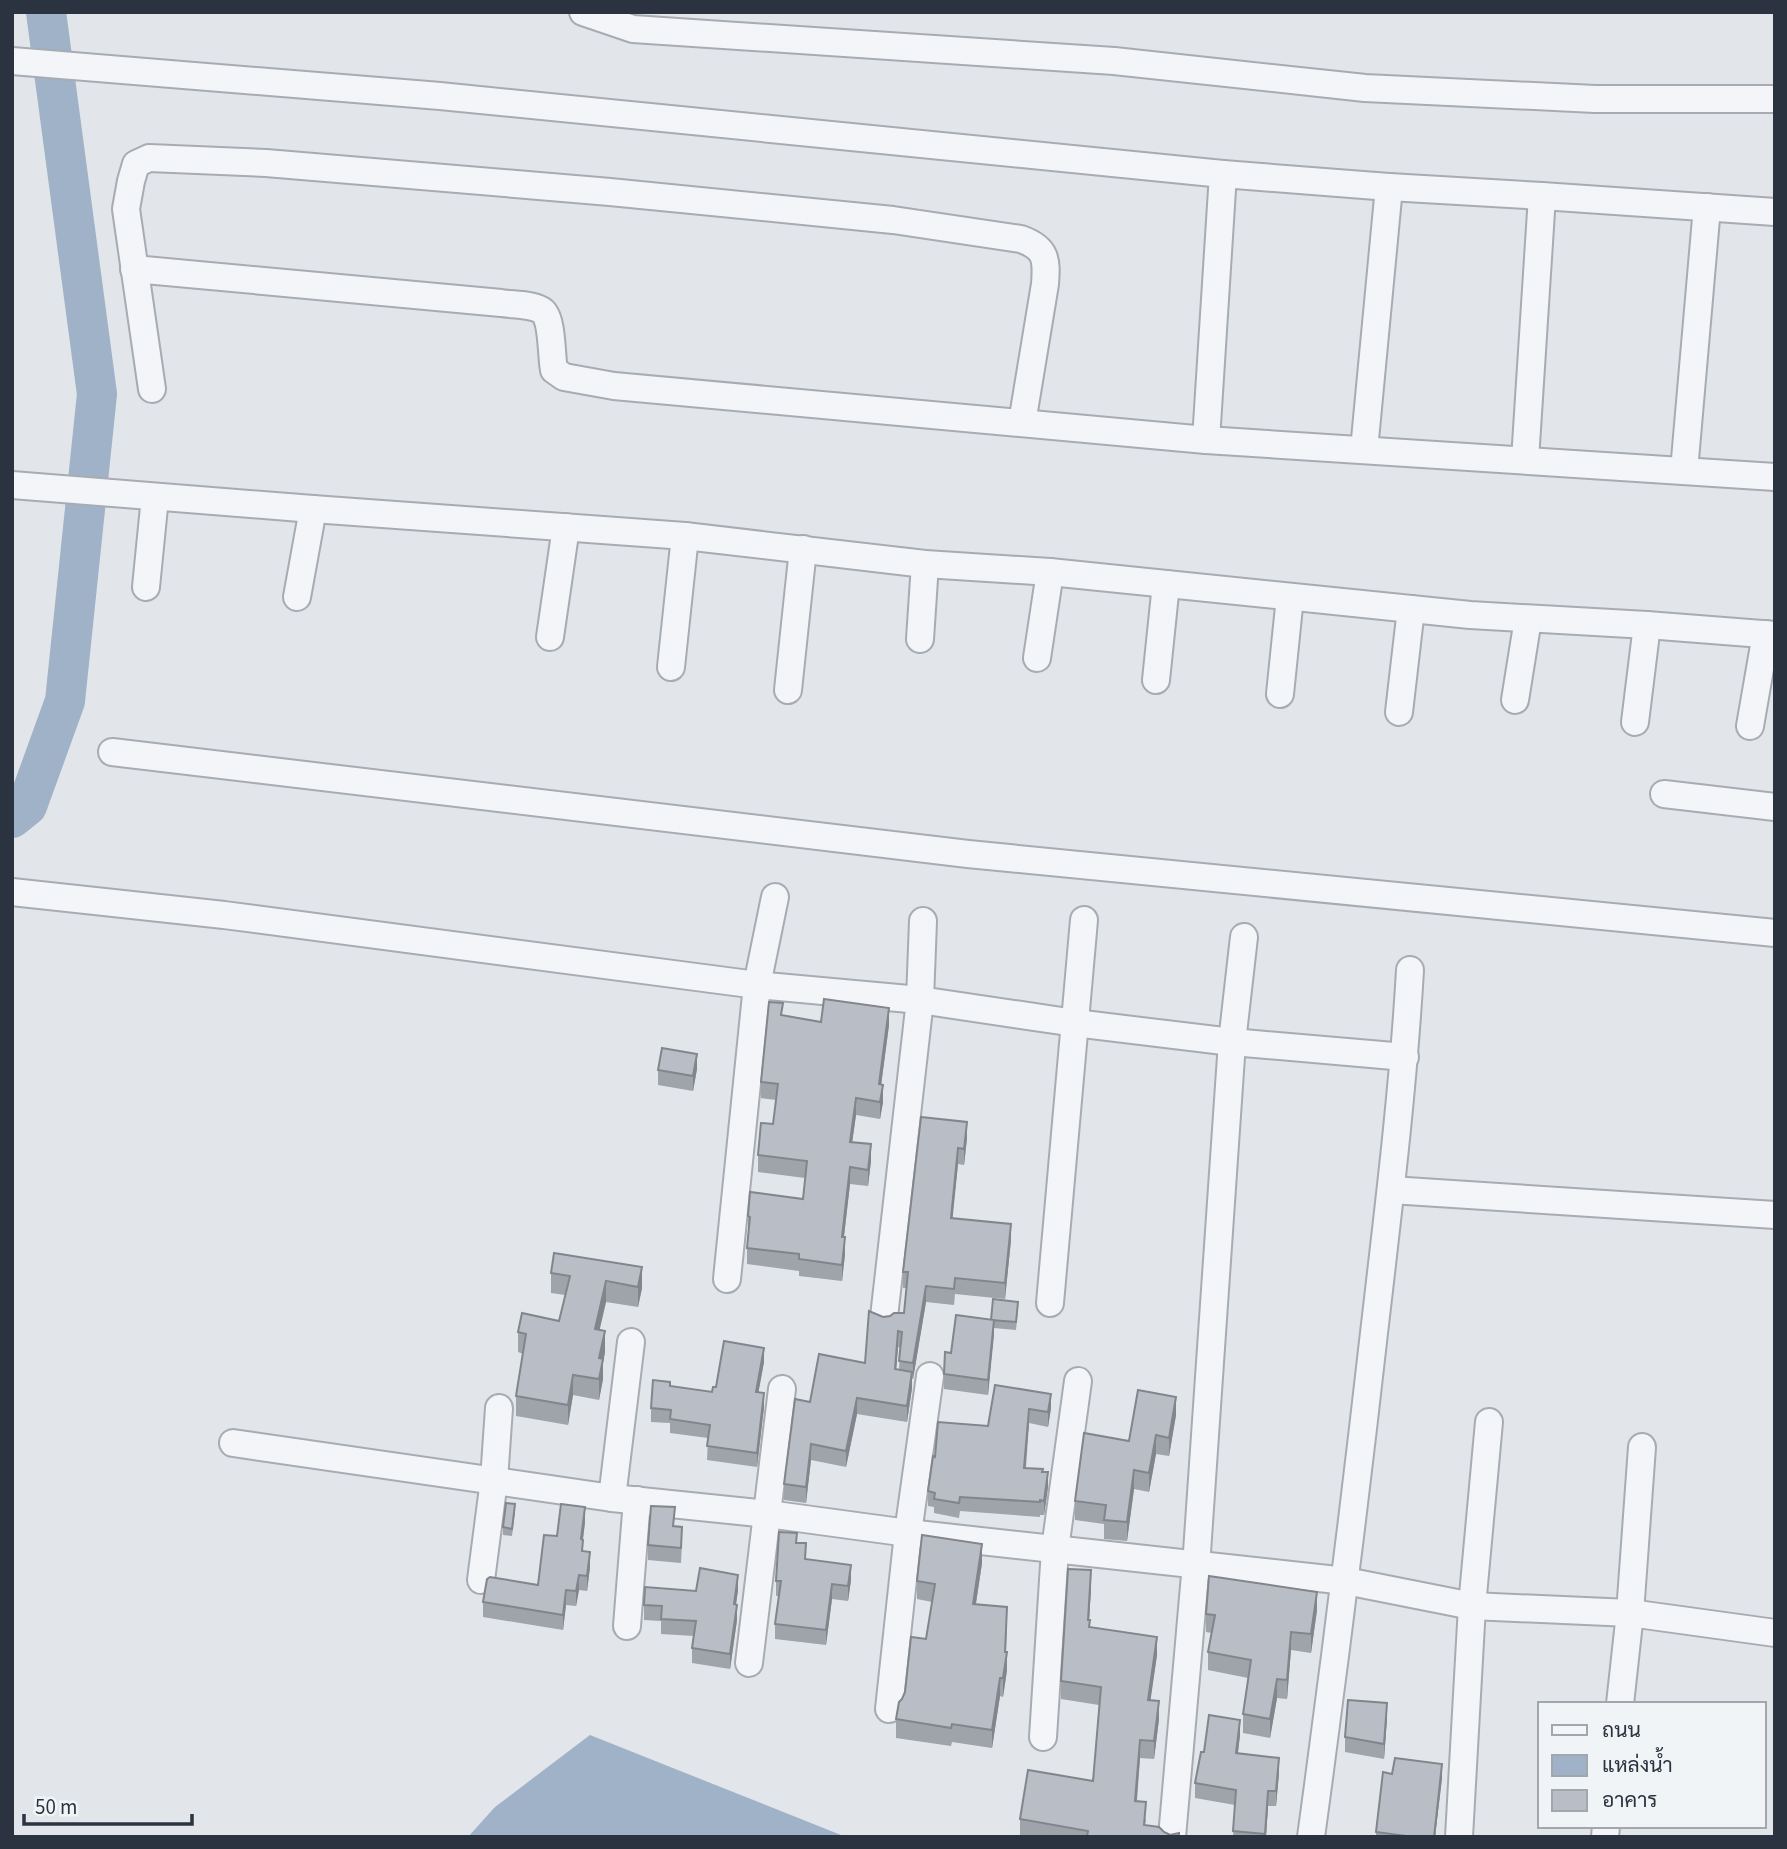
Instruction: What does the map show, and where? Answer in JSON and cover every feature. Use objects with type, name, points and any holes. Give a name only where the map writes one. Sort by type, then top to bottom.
[{"type":"street","points":[[583,12],[633,29],[1114,61],[1365,88],[1594,99],[1775,99]]},
{"type":"street","points":[[12,61],[440,96],[1223,174],[1775,212]]},
{"type":"street","points":[[152,389],[127,209],[136,164],[149,158],[266,163],[623,193],[893,220],[1021,239],[1035,244],[1043,254],[1046,268],[1022,423]]},
{"type":"street","points":[[1206,440],[1223,174]]},
{"type":"street","points":[[1364,450],[1390,187]]},
{"type":"street","points":[[1525,460],[1542,196]]},
{"type":"street","points":[[1684,471],[1707,207]]},
{"type":"street","points":[[134,269],[534,308],[542,310],[546,315],[554,370],[564,377],[601,384],[1206,440],[1775,477]]},
{"type":"street","points":[[12,485],[685,536],[925,564],[1050,572],[1412,609],[1770,635],[1750,726]]},
{"type":"street","points":[[146,587],[155,497]]},
{"type":"street","points":[[297,597],[313,509]]},
{"type":"street","points":[[550,637],[566,527]]},
{"type":"street","points":[[671,667],[685,536]]},
{"type":"street","points":[[788,690],[803,549]]},
{"type":"street","points":[[920,639],[925,564]]},
{"type":"street","points":[[1037,658],[1050,572]]},
{"type":"street","points":[[1156,680],[1166,584]]},
{"type":"street","points":[[1280,694],[1290,597]]},
{"type":"street","points":[[1399,712],[1412,609]]},
{"type":"street","points":[[1515,700],[1528,619]]},
{"type":"street","points":[[1635,722],[1647,625]]},
{"type":"street","points":[[112,752],[968,854],[1775,933]]},
{"type":"street","points":[[1664,794],[1775,807]]},
{"type":"street","points":[[12,892],[224,915],[757,985],[920,1000],[1075,1023],[1232,1042],[1405,1057]]},
{"type":"street","points":[[727,1279],[757,985],[775,897]]},
{"type":"street","points":[[1050,1303],[1084,920]]},
{"type":"street","points":[[884,1317],[920,1000],[923,921]]},
{"type":"street","points":[[1172,1837],[1196,1564],[1232,1042],[1244,937]]},
{"type":"street","points":[[1311,1837],[1346,1581],[1391,1190],[1405,1057],[1410,970]]},
{"type":"street","points":[[1391,1190],[1775,1215]]},
{"type":"street","points":[[627,1626],[625,1499],[631,1342]]},
{"type":"street","points":[[888,1709],[908,1533],[930,1376]]},
{"type":"street","points":[[1043,1737],[1055,1549],[1078,1381]]},
{"type":"street","points":[[749,1663],[782,1389]]},
{"type":"street","points":[[481,1580],[494,1480],[499,1408]]},
{"type":"street","points":[[1460,1837],[1472,1606],[1489,1422]]},
{"type":"street","points":[[233,1443],[625,1499],[1346,1581],[1472,1606],[1630,1613],[1775,1633]]},
{"type":"street","points":[[1620,1702],[1630,1613],[1642,1447]]},
{"type":"water","points":[[590,1735],[846,1837],[468,1837],[495,1807]]},
{"type":"building","points":[[824,999],[889,1008],[879,1084],[883,1085],[880,1102],[856,1098],[850,1142],[871,1144],[868,1170],[850,1167],[842,1237],[845,1237],[842,1265],[799,1259],[799,1254],[747,1248],[750,1192],[803,1199],[807,1161],[758,1155],[761,1123],[773,1124],[778,1084],[761,1082],[769,1002],[783,1003],[781,1015],[821,1022]]},
{"type":"building","points":[[662,1048],[697,1054],[693,1076],[658,1070]]},
{"type":"building","points":[[921,1117],[967,1122],[964,1149],[958,1148],[951,1218],[1011,1224],[1005,1283],[955,1278],[954,1289],[926,1286],[913,1363],[899,1361],[902,1332],[898,1331],[895,1369],[912,1372],[907,1406],[857,1398],[846,1451],[811,1444],[806,1487],[784,1484],[795,1399],[810,1402],[819,1354],[865,1363],[869,1311],[883,1317],[904,1313],[908,1272],[903,1272]]},
{"type":"building","points":[[554,1253],[642,1267],[638,1287],[606,1281],[595,1329],[605,1331],[599,1358],[603,1359],[599,1379],[573,1375],[568,1405],[516,1396],[526,1334],[518,1332],[522,1313],[559,1321],[570,1276],[551,1273]]},
{"type":"building","points":[[993,1299],[1018,1302],[1016,1322],[991,1320]]},
{"type":"building","points":[[956,1315],[994,1320],[988,1380],[944,1374],[945,1352],[951,1353]]},
{"type":"building","points":[[724,1341],[764,1348],[756,1392],[764,1393],[757,1453],[707,1446],[710,1425],[670,1419],[671,1410],[651,1408],[653,1380],[670,1382],[670,1386],[712,1392],[713,1387],[716,1387]]},
{"type":"building","points":[[995,1385],[1051,1394],[1048,1412],[1029,1409],[1024,1468],[1043,1469],[1042,1472],[1048,1472],[1044,1501],[960,1497],[959,1503],[934,1499],[935,1493],[928,1491],[938,1422],[988,1426]]},
{"type":"building","points":[[1138,1390],[1176,1397],[1169,1438],[1156,1435],[1149,1473],[1134,1470],[1127,1522],[1104,1520],[1106,1505],[1075,1501],[1084,1433],[1129,1441]]},
{"type":"building","points":[[506,1503],[515,1504],[512,1529],[503,1527]]},
{"type":"building","points":[[561,1504],[585,1507],[582,1551],[590,1552],[587,1576],[579,1575],[576,1591],[566,1590],[563,1615],[483,1602],[487,1579],[490,1577],[538,1585],[544,1535],[557,1536]]},
{"type":"building","points":[[651,1506],[675,1507],[673,1526],[682,1527],[681,1548],[648,1545]]},
{"type":"building","points":[[779,1532],[797,1533],[796,1543],[806,1543],[805,1559],[851,1565],[848,1586],[832,1584],[826,1630],[775,1624],[781,1581],[776,1581]]},
{"type":"building","points":[[922,1535],[982,1544],[973,1604],[1007,1607],[1007,1652],[992,1730],[952,1724],[951,1728],[896,1719],[899,1702],[905,1692],[911,1637],[926,1639],[935,1584],[917,1581]]},
{"type":"building","points":[[700,1568],[738,1575],[730,1654],[692,1648],[696,1621],[661,1619],[662,1606],[644,1605],[645,1587],[696,1591]]},
{"type":"building","points":[[1068,1569],[1091,1570],[1089,1627],[1157,1637],[1148,1700],[1159,1701],[1154,1741],[1140,1740],[1135,1801],[1146,1802],[1144,1825],[1159,1827],[1170,1835],[1179,1833],[1179,1837],[1087,1836],[1088,1831],[1020,1819],[1028,1770],[1093,1781],[1101,1687],[1061,1681]]},
{"type":"building","points":[[1209,1576],[1317,1592],[1311,1634],[1291,1632],[1287,1680],[1277,1679],[1270,1719],[1243,1714],[1251,1660],[1208,1652],[1215,1615],[1206,1614]]},
{"type":"building","points":[[1348,1700],[1387,1703],[1384,1744],[1345,1737]]},
{"type":"building","points":[[1209,1715],[1240,1720],[1236,1753],[1279,1758],[1276,1791],[1268,1791],[1265,1834],[1233,1831],[1236,1790],[1195,1783],[1201,1752],[1204,1752]]},
{"type":"building","points":[[1395,1758],[1442,1764],[1434,1837],[1376,1832],[1383,1772],[1392,1774]]},
{"type":"waterway","points":[[12,818],[27,806],[65,701],[97,394],[46,12]]}]
